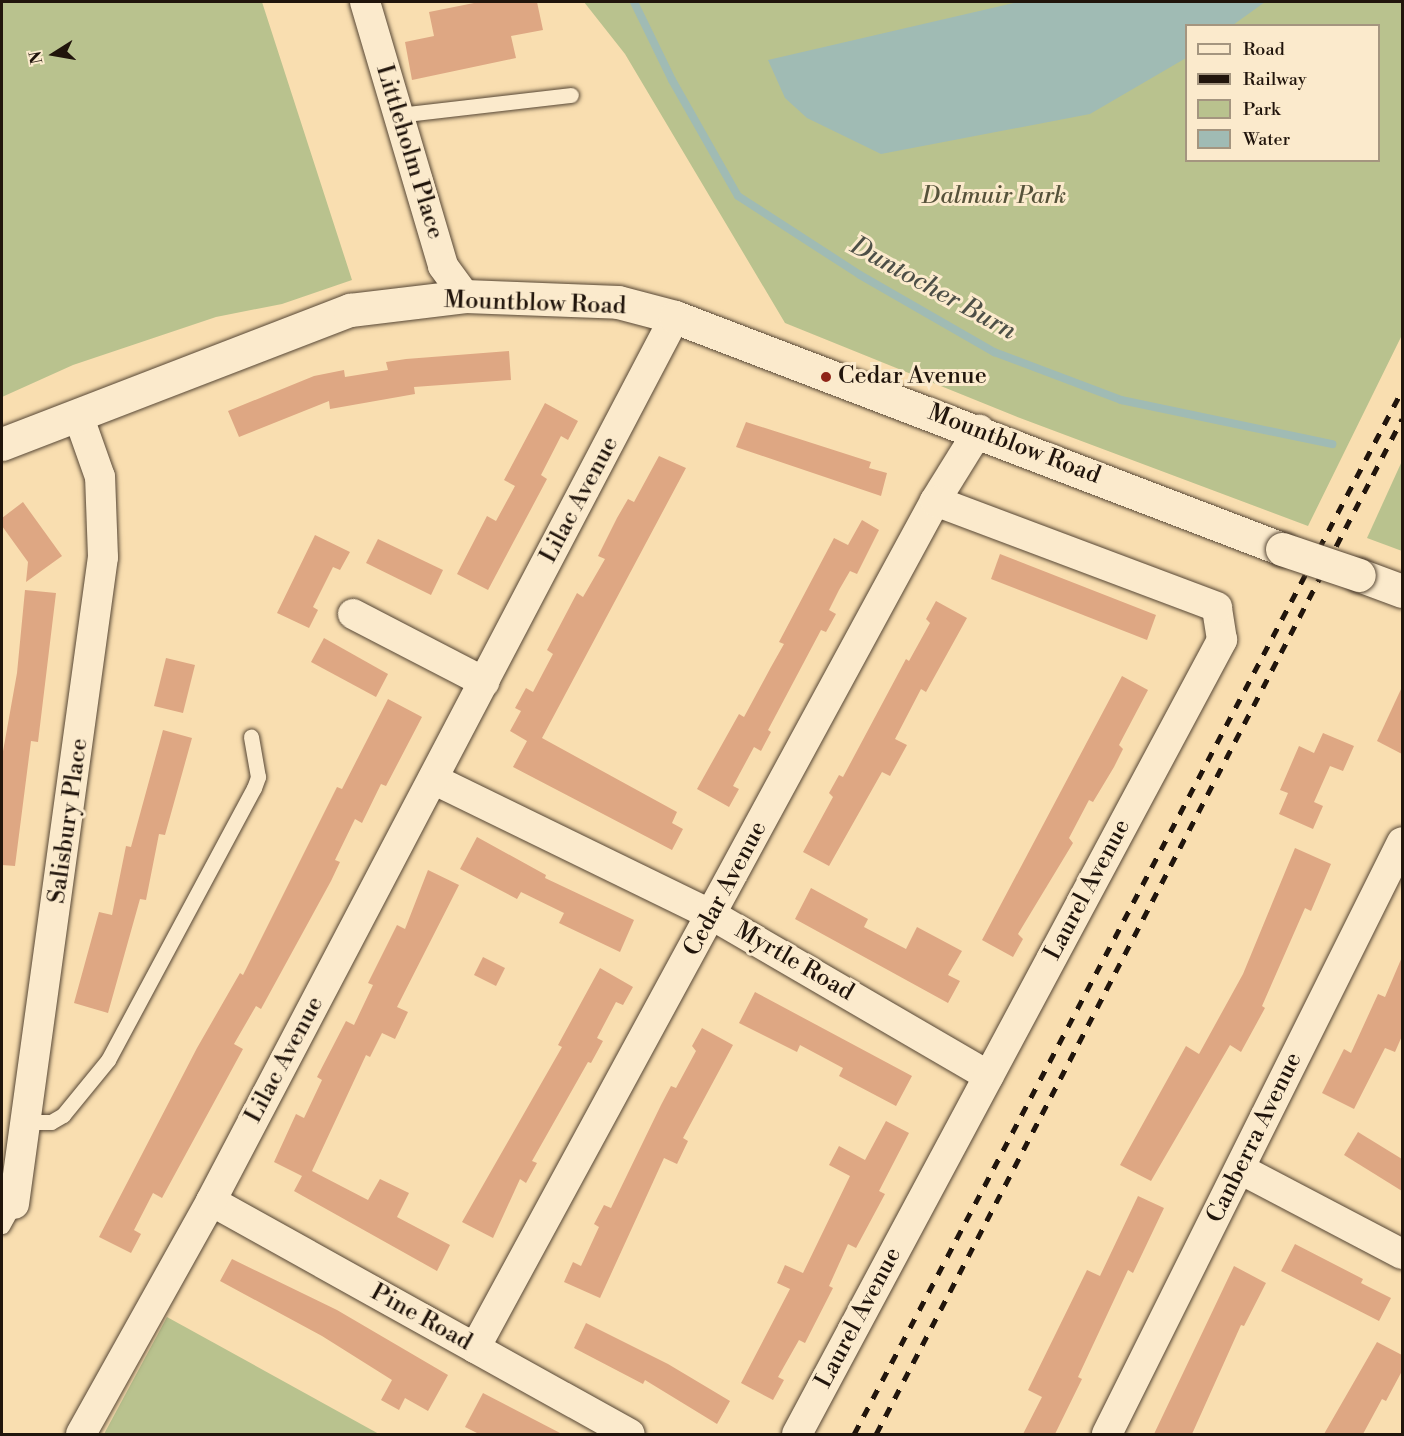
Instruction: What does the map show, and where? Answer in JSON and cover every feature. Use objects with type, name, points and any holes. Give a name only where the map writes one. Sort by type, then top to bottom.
[{"type":"street","name":"Littleholm Place","points":[[364,2],[443,266],[465,297]]},
{"type":"street","name":"Mountblow Road","points":[[2,444],[350,310],[465,297],[618,302],[675,317],[826,377],[979,430],[1282,549],[1402,591]]},
{"type":"street","name":"Lilac Avenue","points":[[81,1434],[211,1201],[675,317]]},
{"type":"street","name":"Salisbury Place","points":[[8,1215],[26,1122],[104,557],[100,477],[78,415]]},
{"type":"street","name":"Cedar Avenue","points":[[474,1348],[712,915],[935,501],[979,430]]},
{"type":"street","name":"Laurel Avenue","points":[[797,1434],[1222,640],[1217,607],[935,501]]},
{"type":"street","points":[[352,614],[484,682]]},
{"type":"street","name":"Myrtle Road","points":[[433,779],[712,915],[989,1076]]},
{"type":"street","name":"Canberra Avenue","points":[[1107,1434],[1402,842]]},
{"type":"street","points":[[1240,1169],[1402,1254]]},
{"type":"street","name":"Pine Road","points":[[211,1201],[630,1434]]},
{"type":"lane","points":[[398,115],[571,95]]},
{"type":"lane","points":[[26,1122],[51,1122],[63,1114],[108,1060],[254,788],[258,777],[251,737]]},
{"type":"green space","points":[[2,2],[262,2],[352,280],[282,304],[216,317],[73,365],[2,397]]},
{"type":"green space","name":"Dalmuir Park","points":[[584,2],[1402,2],[1402,335],[1308,526],[1015,416],[785,323],[625,54]]},
{"type":"green space","points":[[1402,461],[1402,551],[1367,538]]},
{"type":"green space","points":[[167,1317],[379,1434],[104,1434]]},
{"type":"water","points":[[1018,2],[1265,2],[1234,24],[1185,24],[1185,59],[1090,114],[881,154],[807,118],[785,98],[768,60]]},
{"type":"building","points":[[479,2],[537,2],[543,30],[511,36],[516,58],[412,80],[405,42],[434,36],[429,12]]},
{"type":"building","points":[[509,351],[511,380],[414,387],[415,394],[330,409],[329,401],[239,437],[228,411],[314,376],[344,370],[345,377],[388,370],[386,362],[406,359]]},
{"type":"building","points":[[545,403],[578,421],[568,440],[561,436],[541,475],[547,479],[488,590],[457,574],[487,516],[496,521],[515,486],[504,480]]},
{"type":"building","points":[[746,422],[871,462],[869,468],[887,473],[881,496],[736,447]]},
{"type":"building","points":[[659,456],[686,468],[542,738],[677,812],[672,823],[683,829],[672,850],[513,767],[527,741],[510,731],[521,711],[515,708],[526,688],[533,692],[553,654],[547,650],[577,593],[583,597],[605,559],[598,556],[617,518],[628,499],[634,502]]},
{"type":"building","points":[[23,502],[62,556],[26,582],[28,562],[2,526],[2,518]]},
{"type":"building","points":[[862,520],[879,530],[857,574],[850,571],[839,590],[829,610],[836,614],[826,632],[821,630],[768,730],[771,732],[761,751],[754,747],[733,786],[739,789],[729,807],[697,789],[739,714],[744,717],[784,644],[779,642],[834,538],[848,545]]},
{"type":"building","points":[[315,535],[350,552],[340,570],[333,567],[313,607],[318,610],[309,628],[277,613]]},
{"type":"building","points":[[378,539],[443,570],[431,595],[366,563]]},
{"type":"building","points":[[1000,554],[1156,615],[1147,640],[991,579]]},
{"type":"building","points":[[25,590],[56,593],[38,742],[31,741],[15,866],[2,865],[2,757],[17,673]]},
{"type":"building","points":[[936,601],[967,618],[926,692],[921,689],[895,739],[907,745],[890,776],[882,772],[829,866],[803,852],[833,797],[829,793],[839,775],[843,777],[906,659],[909,661],[930,623],[926,619]]},
{"type":"building","points":[[324,638],[388,674],[376,697],[311,662]]},
{"type":"building","points":[[166,658],[195,665],[183,713],[154,706]]},
{"type":"building","points":[[1122,676],[1148,690],[1119,745],[1123,749],[1114,767],[1093,802],[1089,800],[1069,838],[1073,843],[1018,934],[1023,939],[1013,957],[982,940]]},
{"type":"building","points":[[1402,687],[1402,754],[1377,741]]},
{"type":"building","points":[[388,699],[422,717],[386,786],[381,784],[362,823],[355,819],[335,860],[340,862],[331,881],[261,1009],[256,1006],[234,1044],[243,1049],[162,1198],[153,1193],[134,1230],[141,1234],[131,1253],[99,1237],[197,1048],[240,973],[243,975],[337,787],[342,789]]},
{"type":"building","points":[[163,730],[192,738],[165,835],[159,834],[146,900],[140,899],[108,1013],[74,1003],[99,912],[112,915],[126,846],[131,847]]},
{"type":"building","points":[[1323,733],[1354,746],[1343,771],[1330,766],[1314,802],[1323,806],[1313,829],[1279,814],[1288,793],[1280,790],[1299,746],[1314,753]]},
{"type":"building","points":[[477,837],[546,875],[545,878],[634,920],[620,952],[559,923],[564,913],[521,892],[517,899],[460,869]]},
{"type":"building","points":[[1295,848],[1331,864],[1311,911],[1305,908],[1262,1006],[1265,1008],[1241,1052],[1230,1045],[1151,1181],[1120,1165],[1186,1046],[1199,1054],[1243,974]]},
{"type":"building","points":[[428,870],[459,885],[397,1007],[408,1012],[395,1039],[382,1033],[370,1057],[366,1055],[312,1171],[368,1200],[380,1179],[409,1193],[397,1217],[450,1245],[437,1271],[294,1191],[302,1176],[274,1162],[296,1114],[304,1118],[322,1080],[317,1077],[346,1021],[354,1025],[373,985],[368,983],[397,925],[405,929]]},
{"type":"building","points":[[811,888],[868,919],[864,927],[906,949],[917,927],[962,951],[948,975],[960,981],[948,1003],[795,919]]},
{"type":"building","points":[[483,957],[505,968],[496,986],[474,975]]},
{"type":"building","points":[[1402,957],[1402,1036],[1395,1052],[1385,1048],[1354,1109],[1322,1093],[1344,1049],[1351,1053],[1378,994],[1385,997]]},
{"type":"building","points":[[600,968],[633,987],[623,1005],[616,1002],[597,1038],[603,1041],[591,1063],[588,1062],[532,1161],[537,1163],[526,1183],[520,1179],[493,1238],[462,1222],[562,1047],[558,1045]]},
{"type":"building","points":[[755,992],[912,1076],[896,1106],[839,1076],[843,1068],[800,1045],[797,1052],[739,1023]]},
{"type":"building","points":[[702,1028],[733,1045],[683,1138],[688,1141],[677,1164],[664,1158],[600,1298],[564,1282],[573,1262],[581,1266],[599,1227],[594,1224],[604,1205],[611,1208],[671,1086],[676,1088],[696,1051],[692,1046]]},
{"type":"building","points":[[886,1121],[909,1133],[879,1191],[885,1194],[856,1248],[848,1244],[829,1286],[833,1288],[805,1343],[799,1340],[778,1377],[784,1380],[773,1400],[741,1383],[790,1289],[777,1283],[785,1265],[803,1273],[850,1176],[829,1165],[839,1146],[865,1160]]},
{"type":"building","points":[[1358,1132],[1402,1159],[1402,1191],[1344,1155]]},
{"type":"building","points":[[1138,1196],[1164,1208],[1133,1273],[1128,1270],[1078,1377],[1082,1379],[1055,1434],[1023,1434],[1042,1397],[1028,1390],[1087,1270],[1100,1276]]},
{"type":"building","points":[[1295,1244],[1363,1279],[1361,1283],[1391,1298],[1379,1321],[1281,1271]]},
{"type":"building","points":[[232,1259],[337,1310],[448,1375],[428,1411],[405,1398],[399,1410],[381,1400],[392,1380],[322,1336],[220,1281]]},
{"type":"building","points":[[1234,1266],[1266,1283],[1244,1326],[1241,1325],[1192,1434],[1154,1434]]},
{"type":"building","points":[[586,1323],[668,1364],[730,1401],[717,1424],[645,1380],[643,1384],[574,1348]]},
{"type":"building","points":[[1377,1342],[1402,1355],[1402,1371],[1386,1401],[1382,1399],[1363,1434],[1324,1434]]},
{"type":"building","points":[[483,1393],[562,1434],[479,1434],[465,1427]]},
{"type":"waterway","name":"Duntocher Burn","points":[[634,2],[672,80],[738,196],[860,275],[994,352],[1121,400],[1332,444]]},
{"type":"railway","points":[[854,1434],[1402,390]]},
{"type":"railway","points":[[876,1434],[1402,419]]},
{"type":"place","name":"Cedar Avenue","points":[[826,377]]}]
